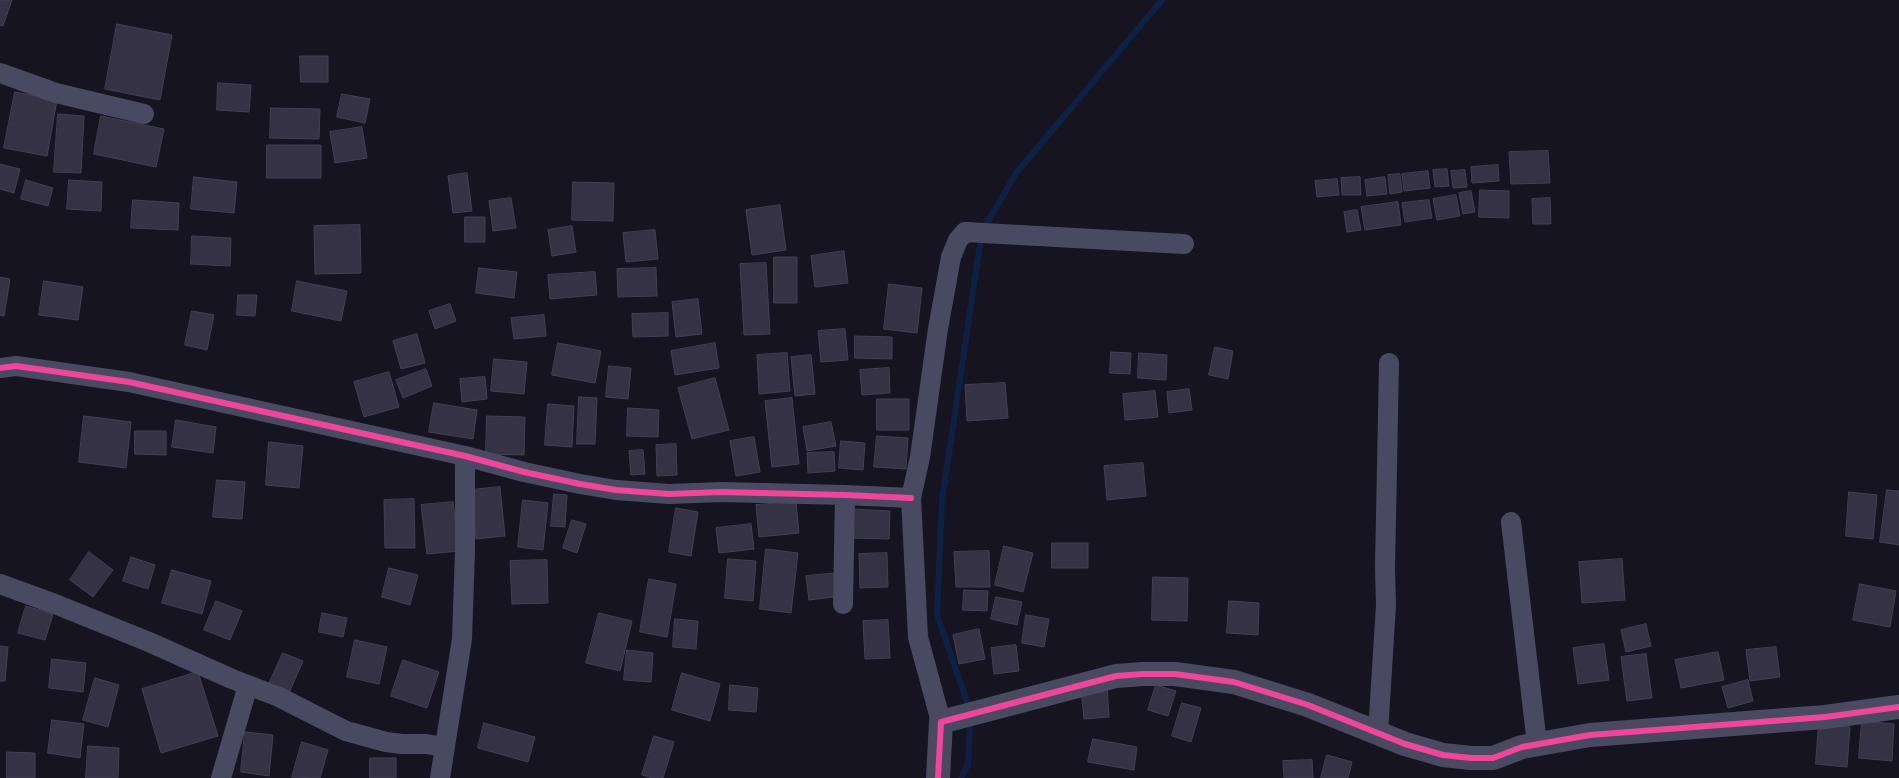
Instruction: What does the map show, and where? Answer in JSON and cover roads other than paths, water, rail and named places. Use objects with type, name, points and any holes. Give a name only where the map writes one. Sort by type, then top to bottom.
[{"type":"street","points":[[0,72],[56,93],[144,114]]},
{"type":"street","points":[[938,778],[944,721],[918,637],[911,498],[920,457],[938,328],[951,257],[958,240],[966,232],[1184,244]]},
{"type":"street","points":[[1378,733],[1386,605],[1384,568],[1389,362]]},
{"type":"street","points":[[0,368],[16,366],[129,382],[465,456],[524,472],[616,490],[669,494],[720,492],[911,498]]},
{"type":"street","points":[[440,778],[462,639],[465,551],[465,456]]},
{"type":"street","points":[[843,604],[845,495]]},
{"type":"street","points":[[1511,522],[1537,744]]},
{"type":"street","points":[[0,584],[90,617],[279,697],[346,731],[386,742],[444,747]]},
{"type":"street","points":[[944,721],[1116,676],[1175,674],[1234,682],[1308,705],[1405,744],[1443,755],[1493,758],[1522,747],[1590,735],[1825,716],[1899,707]]},
{"type":"street","points":[[221,778],[248,685]]},
{"type":"waterway","points":[[970,710],[937,615],[942,500],[982,231],[1017,172],[1162,0]]},
{"type":"waterway","points":[[961,778],[968,765],[970,720]]}]
